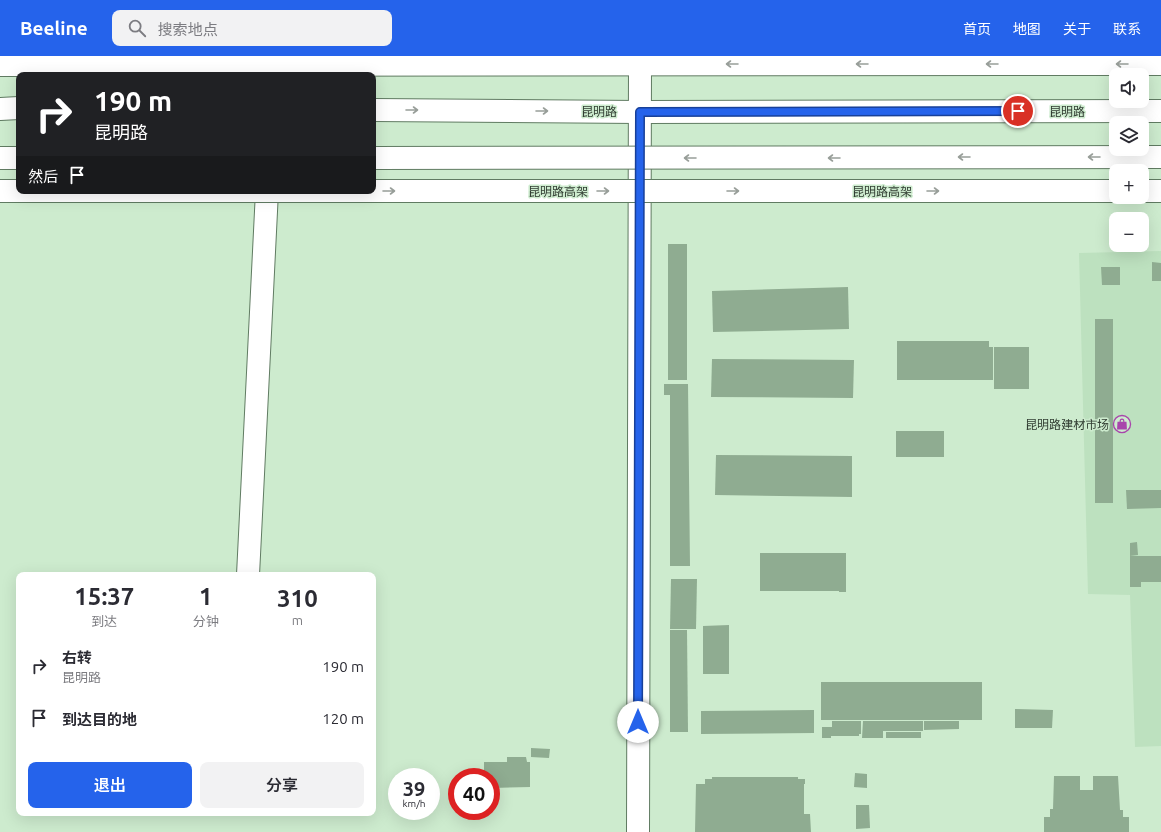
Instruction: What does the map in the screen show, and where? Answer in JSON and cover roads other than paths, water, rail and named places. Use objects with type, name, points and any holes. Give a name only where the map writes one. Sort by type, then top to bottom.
[{"type":"main road","points":[[0,65],[1161,64]]},
{"type":"main road","points":[[638,832],[640,65]]},
{"type":"main road","points":[[0,109],[16,108]]},
{"type":"main road","name":"昆明路","points":[[376,110],[640,112],[1161,110]]},
{"type":"main road","points":[[376,158],[1161,157]]},
{"type":"main road","points":[[0,158],[16,158]]},
{"type":"main road","name":"昆明路高架","points":[[0,191],[16,191]]},
{"type":"main road","name":"昆明路高架","points":[[376,191],[1109,191]]},
{"type":"main road","points":[[1149,191],[1161,191]]},
{"type":"main road","points":[[248,572],[267,194]]},
{"type":"place","name":"昆明路建材市场","points":[[1122,424]]}]
